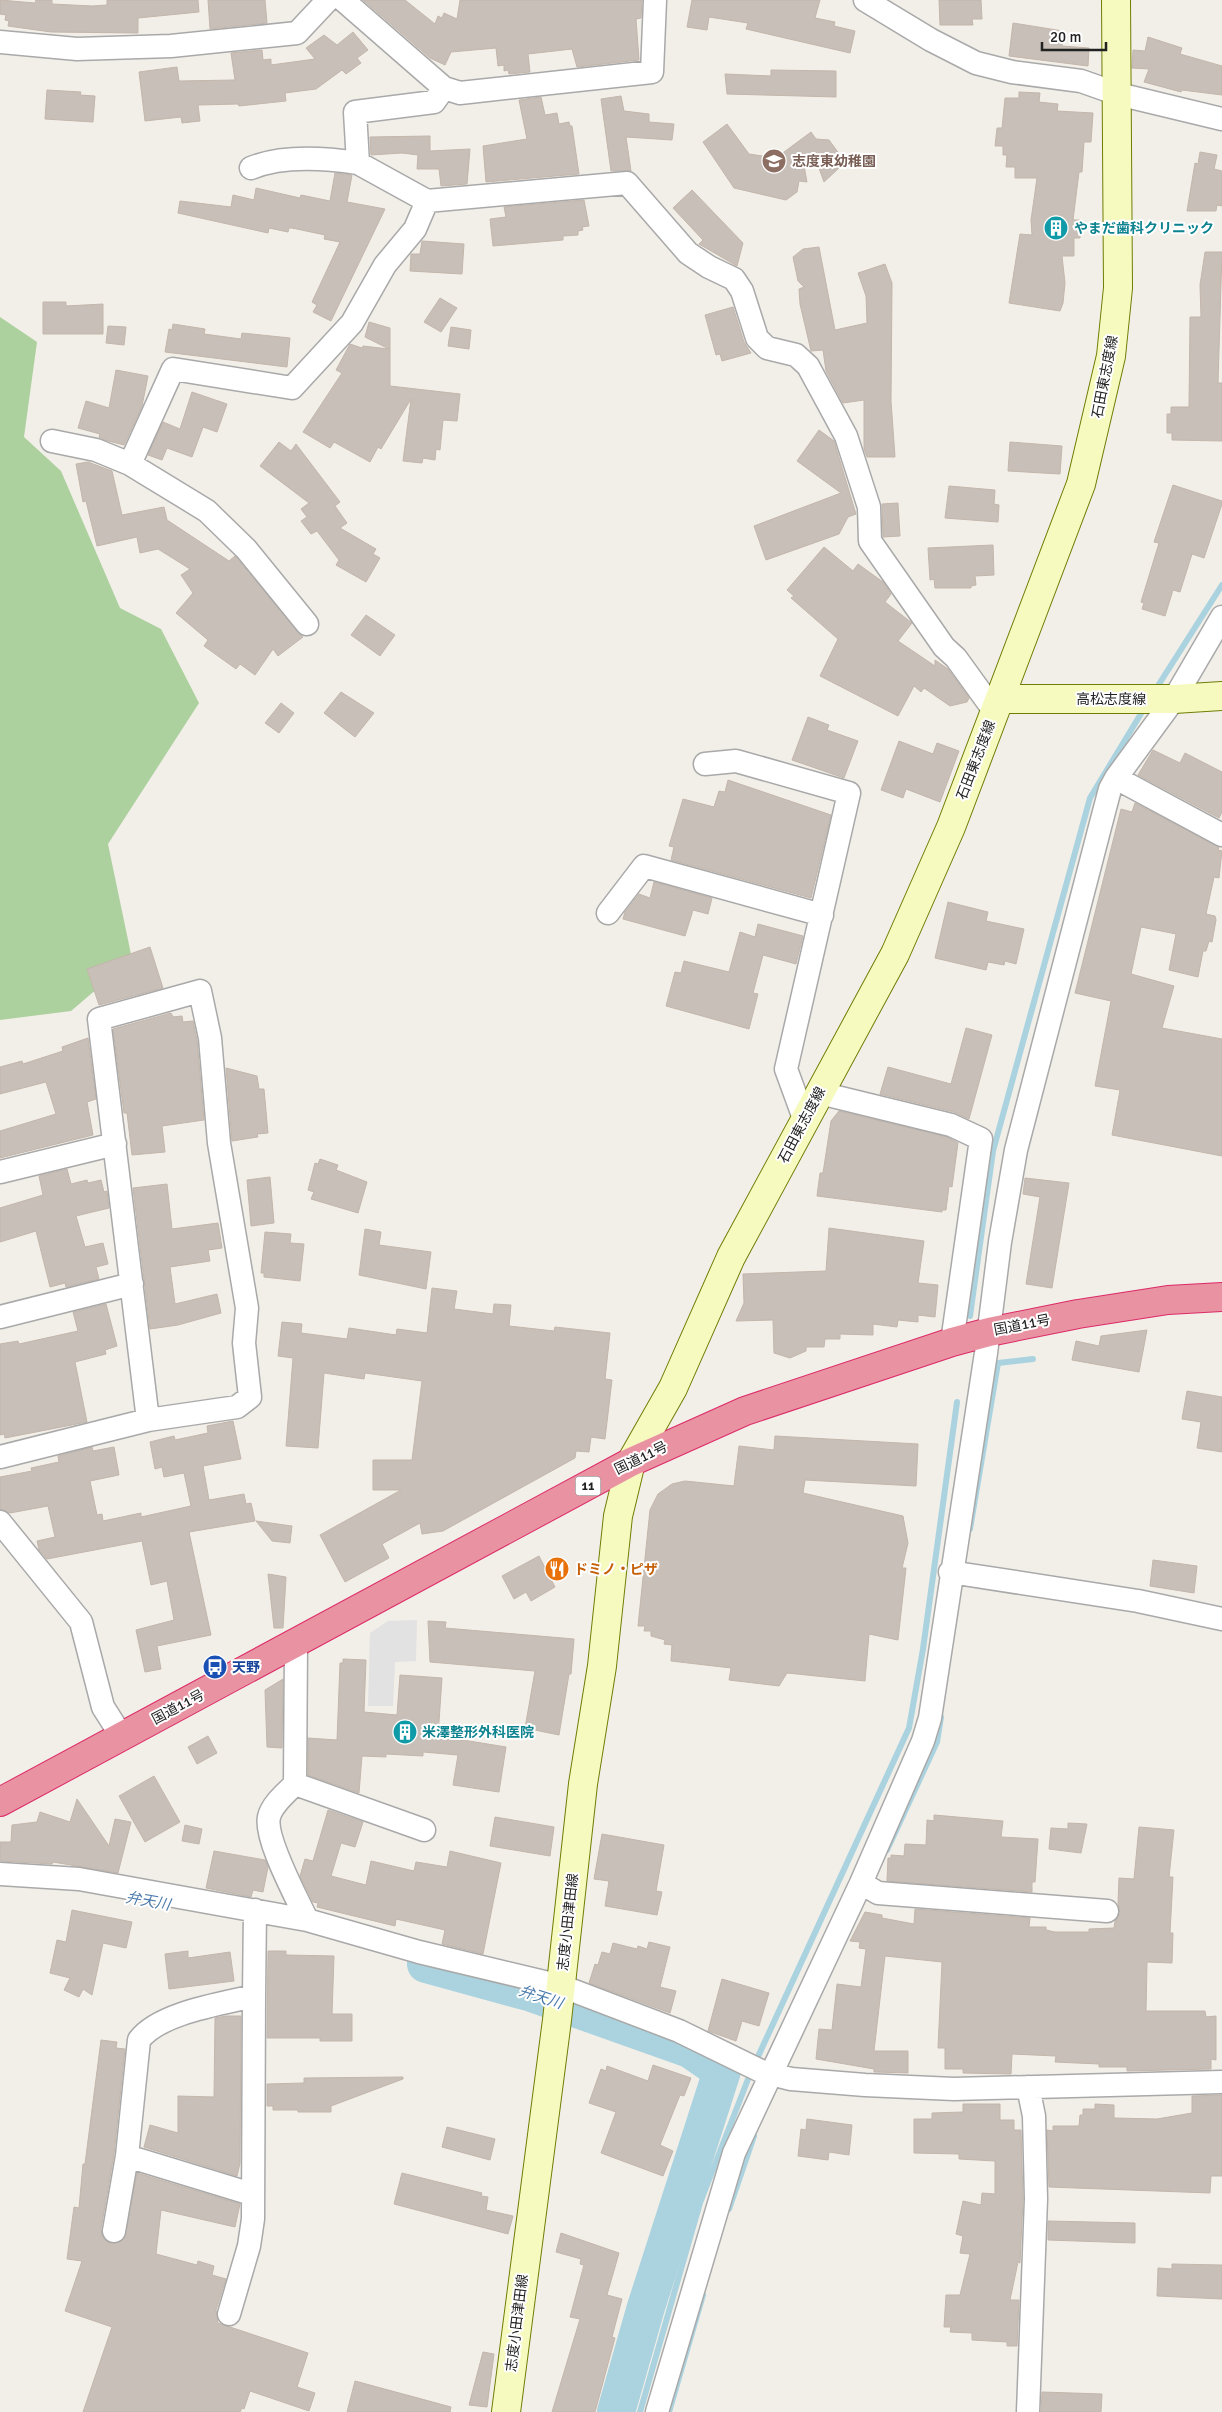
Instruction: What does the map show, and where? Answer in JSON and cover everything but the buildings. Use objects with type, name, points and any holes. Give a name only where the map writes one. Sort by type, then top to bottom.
[{"type":"highway","name":"国道11号","points":[[0,1802],[631,1462],[744,1411],[952,1342],[988,1332],[1168,1300],[1222,1296]]},
{"type":"main road","name":"石田東志度線","points":[[631,1462],[672,1388],[731,1257],[895,954],[951,827],[1081,484],[1111,356],[1118,288],[1116,0]]},
{"type":"main road","name":"高松志度線","points":[[997,706],[1222,696]]},
{"type":"main road","name":"志度小田津田線","points":[[506,2412],[561,1986],[582,1784],[602,1666],[618,1516],[631,1462]]},
{"type":"street","points":[[0,42],[77,49],[171,46],[298,33],[328,0]]},
{"type":"street","points":[[344,0],[444,88],[460,92],[652,72],[655,0]]},
{"type":"street","points":[[865,0],[931,40],[976,63],[1012,72],[1081,81],[1118,94],[1222,119]]},
{"type":"street","points":[[358,163],[354,112],[434,102],[444,88]]},
{"type":"street","points":[[251,168],[267,162],[336,160],[358,163],[427,201],[627,183],[688,253],[709,267],[734,279],[742,291],[757,338],[767,348],[796,355],[808,366],[846,436],[869,507],[870,541],[944,647],[956,658],[997,706]]},
{"type":"street","points":[[130,464],[173,369],[292,388],[352,323],[385,265],[415,229],[427,201]]},
{"type":"street","points":[[52,441],[96,450],[130,464],[207,511],[246,549],[307,624]]},
{"type":"street","points":[[657,2412],[734,2153],[861,1883],[923,1741],[930,1718],[950,1572],[988,1332],[1000,1242],[1016,1150],[1110,789],[1174,699],[1222,617]]},
{"type":"street","points":[[705,764],[736,762],[849,793],[786,1069],[805,1121]]},
{"type":"street","points":[[1116,778],[1222,835]]},
{"type":"street","points":[[608,913],[644,866],[822,915]]},
{"type":"street","points":[[0,1457],[148,1420],[238,1407],[250,1397],[244,1343],[247,1308],[219,1143],[210,1038],[200,991],[100,1019],[148,1420]]},
{"type":"street","points":[[820,1092],[952,1125],[981,1140],[952,1342]]},
{"type":"street","points":[[0,1172],[115,1144]]},
{"type":"street","points":[[0,1317],[132,1284]]},
{"type":"street","points":[[0,1522],[80,1622],[104,1707],[122,1737]]},
{"type":"street","points":[[950,1572],[1138,1601],[1222,1619]]},
{"type":"street","points":[[296,1644],[295,1784],[280,1798],[269,1816],[269,1835],[307,1920]]},
{"type":"street","points":[[295,1784],[424,1830]]},
{"type":"street","points":[[0,1874],[79,1878],[307,1920],[419,1952],[561,1986],[679,2030],[771,2074],[791,2079],[954,2089],[1222,2082]]},
{"type":"street","points":[[861,1883],[878,1893],[1107,1911]]},
{"type":"street","points":[[229,2314],[249,2246],[253,2192],[255,1910]]},
{"type":"street","points":[[114,2231],[127,2156],[139,2040],[147,2030],[179,2016],[254,1996]]},
{"type":"street","points":[[1028,2087],[1034,2116],[1036,2199],[1028,2412]]},
{"type":"street","points":[[127,2156],[245,2192],[253,2192]]},
{"type":"green space","points":[[0,317],[37,342],[24,437],[61,471],[120,608],[161,629],[199,703],[108,844],[132,959],[71,1011],[0,1020]]},
{"type":"shaded area","points":[[417,1620],[416,1661],[395,1662],[393,1706],[368,1706],[370,1633],[388,1621]]},
{"type":"waterway","points":[[1154,692],[1222,585]]},
{"type":"waterway","points":[[970,1316],[993,1151],[1090,798],[1145,707]]},
{"type":"waterway","points":[[970,1529],[998,1363],[1033,1359]]},
{"type":"waterway","points":[[640,2412],[700,2203],[750,2074],[909,1728],[923,1649],[957,1402]]},
{"type":"waterway","points":[[887,1850],[937,1742],[941,1717]]},
{"type":"waterway","name":"弁天川","points":[[426,1964],[532,1993],[690,2049],[722,2071],[646,2307],[616,2412]]},
{"type":"waterway","points":[[729,2209],[754,2136]]},
{"type":"waterway","points":[[669,2412],[703,2295]]},
{"type":"place","name":"志度東幼稚園","points":[[774,161]]},
{"type":"place","name":"やまだ歯科クリニック","points":[[1056,228]]},
{"type":"place","name":"ドミノ・ピザ","points":[[557,1569]]},
{"type":"place","name":"天野","points":[[215,1667]]},
{"type":"place","name":"米澤整形外科医院","points":[[405,1732]]}]
